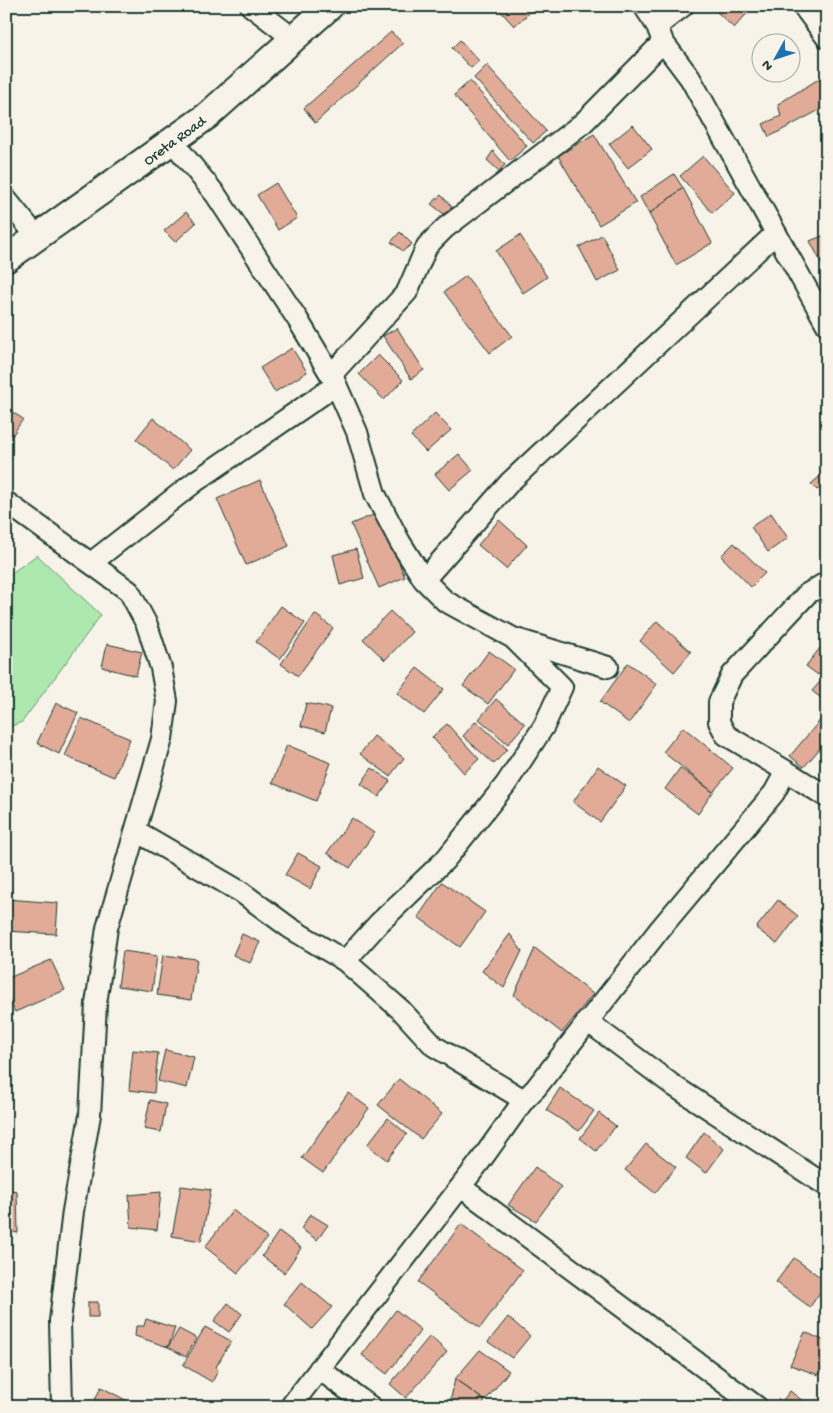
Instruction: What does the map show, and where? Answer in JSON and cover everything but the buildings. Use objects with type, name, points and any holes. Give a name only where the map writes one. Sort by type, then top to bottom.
[{"type":"street","points":[[251,6],[294,40]]},
{"type":"street","name":"Oreta Road","points":[[6,259],[207,116],[330,6]]},
{"type":"street","points":[[644,6],[660,34],[690,78],[827,325]]},
{"type":"street","points":[[92,563],[196,481],[333,380],[407,292],[427,246],[446,228],[583,123],[683,6]]},
{"type":"street","points":[[803,6],[827,38]]},
{"type":"street","points":[[172,141],[216,195],[298,320],[333,380],[357,432],[375,494],[400,542],[424,580],[445,601],[513,638],[608,667]]},
{"type":"street","points":[[6,199],[38,238]]},
{"type":"street","points":[[424,580],[510,482],[775,234]]},
{"type":"street","points":[[6,502],[128,591],[147,625],[161,668],[166,701],[162,739],[107,928],[96,1004],[90,1114],[73,1211],[60,1321],[62,1407]]},
{"type":"street","points":[[827,582],[807,594],[732,675],[719,702],[719,722],[726,734],[827,797]]},
{"type":"street","points":[[345,961],[379,923],[445,860],[506,784],[544,726],[562,687],[513,638]]},
{"type":"street","points":[[290,1407],[461,1187],[524,1100],[536,1088],[660,929],[764,808],[786,771]]},
{"type":"street","points":[[136,831],[240,892],[290,928],[345,961],[378,988],[434,1046],[524,1100]]},
{"type":"street","points":[[587,1022],[674,1086],[827,1186]]},
{"type":"street","points":[[461,1187],[758,1407]]},
{"type":"street","points":[[319,1369],[371,1407]]},
{"type":"green space","points":[[37,555],[101,615],[22,722],[6,728],[6,577]]}]
